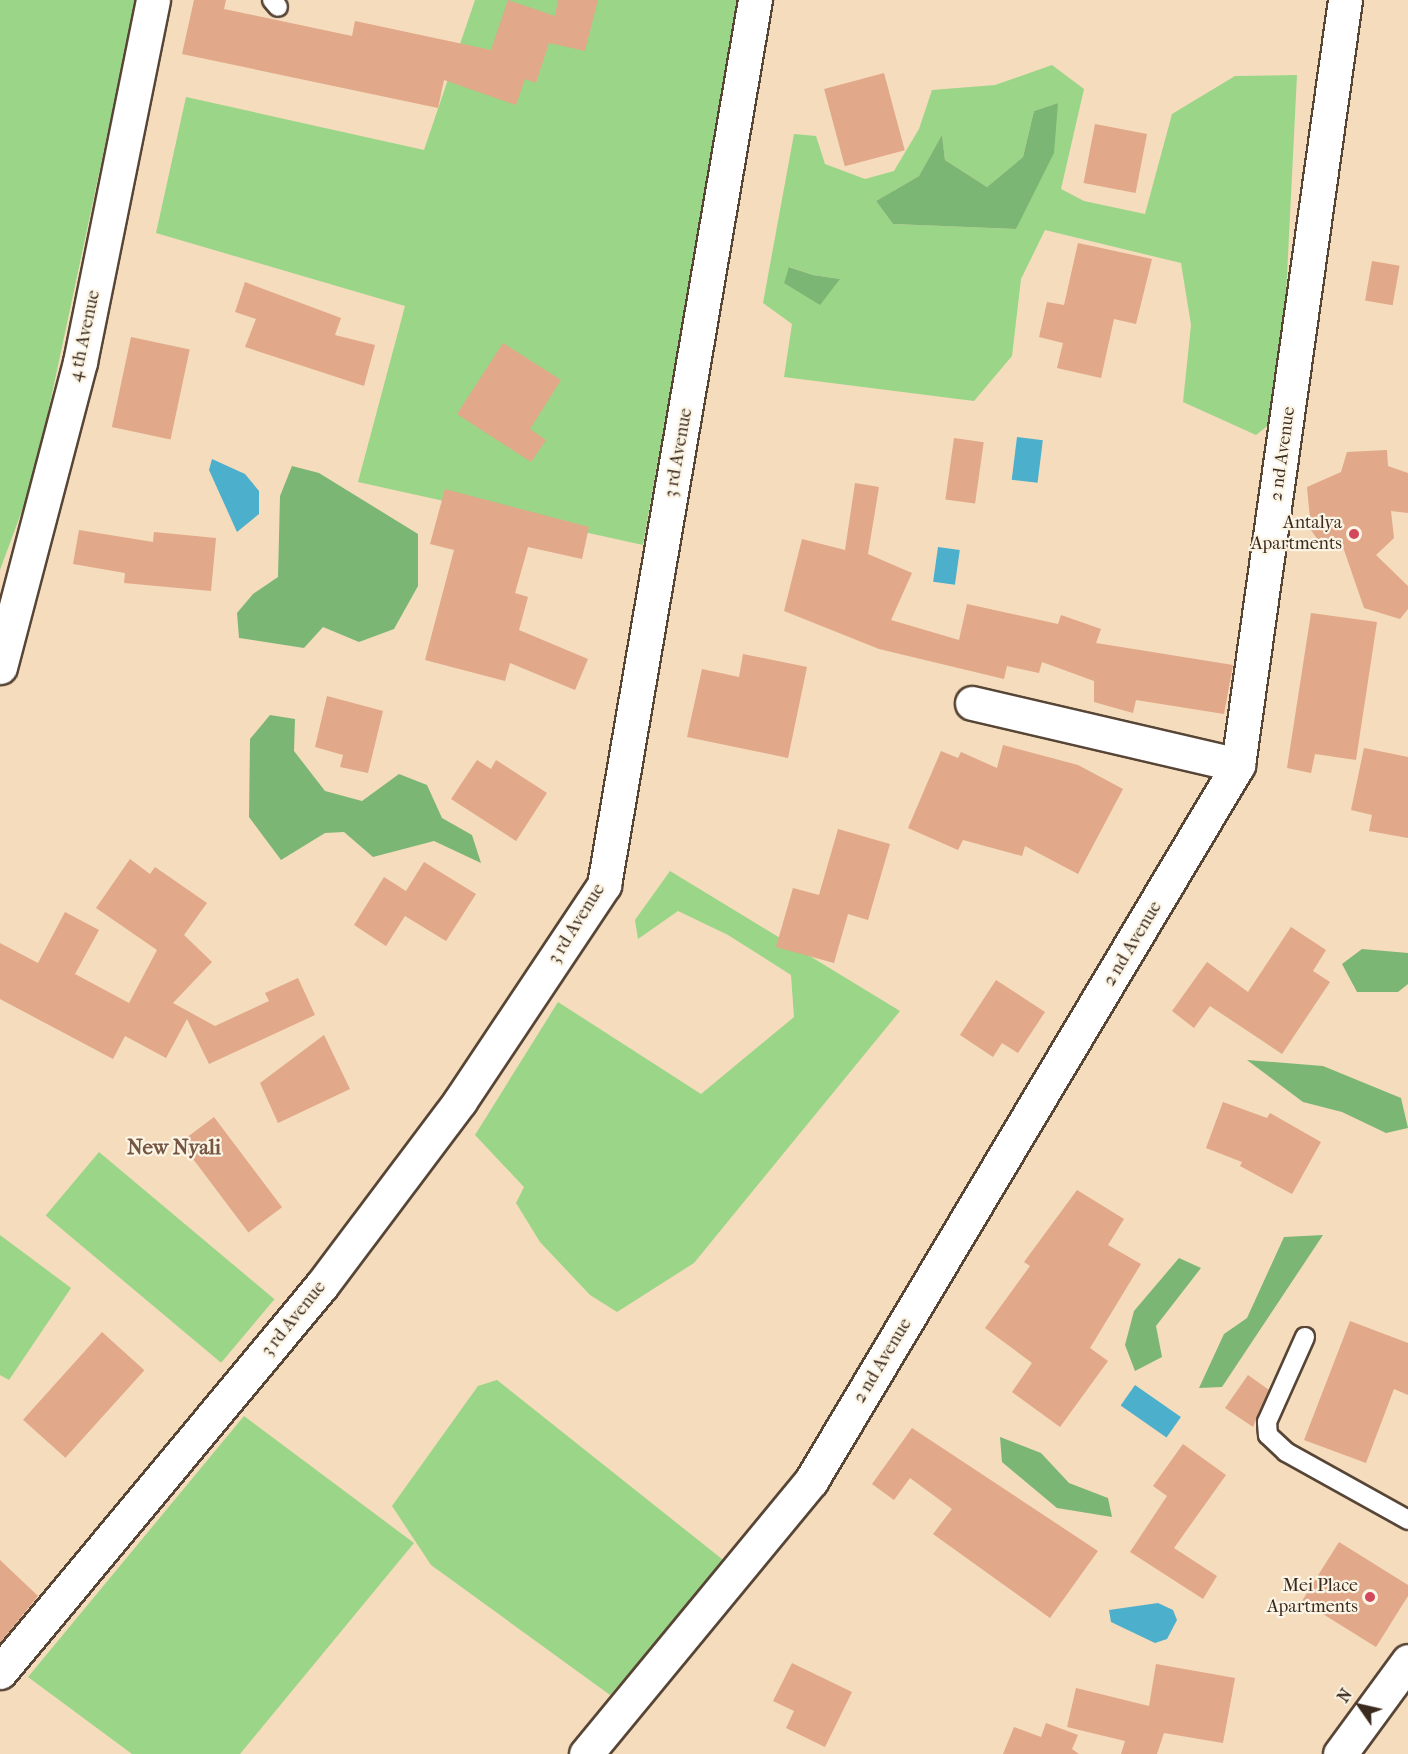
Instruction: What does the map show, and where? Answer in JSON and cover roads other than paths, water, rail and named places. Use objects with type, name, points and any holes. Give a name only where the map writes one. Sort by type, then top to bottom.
[{"type":"street","name":"4 th Avenue","points":[[0,667],[80,362],[153,0]]},
{"type":"street","name":"3 rd Avenue","points":[[0,1672],[322,1285],[460,1101],[604,885],[755,0]]},
{"type":"street","name":"2 nd Avenue","points":[[586,1754],[811,1481],[1238,765],[1345,0]]},
{"type":"street","points":[[972,703],[1238,765]]},
{"type":"street","points":[[1340,1754],[1408,1661]]},
{"type":"lane","points":[[1305,1338],[1268,1422],[1268,1435],[1286,1452],[1408,1520]]},
{"type":"water","points":[[1017,437],[1043,440],[1038,483],[1012,480]]},
{"type":"water","points":[[212,459],[245,474],[259,491],[259,514],[237,532],[209,470]]},
{"type":"water","points":[[938,547],[960,550],[955,585],[933,582]]},
{"type":"water","points":[[1135,1385],[1181,1417],[1167,1438],[1121,1405]]},
{"type":"water","points":[[1158,1603],[1173,1610],[1177,1620],[1167,1639],[1155,1643],[1111,1622],[1109,1610]]},
{"type":"place","name":"Antalya Apartments","points":[[1354,534]]},
{"type":"place","name":"Mei Place Apartments","points":[[1370,1597]]},
{"type":"district","name":"New Nyali","points":[[174,1147]]}]
